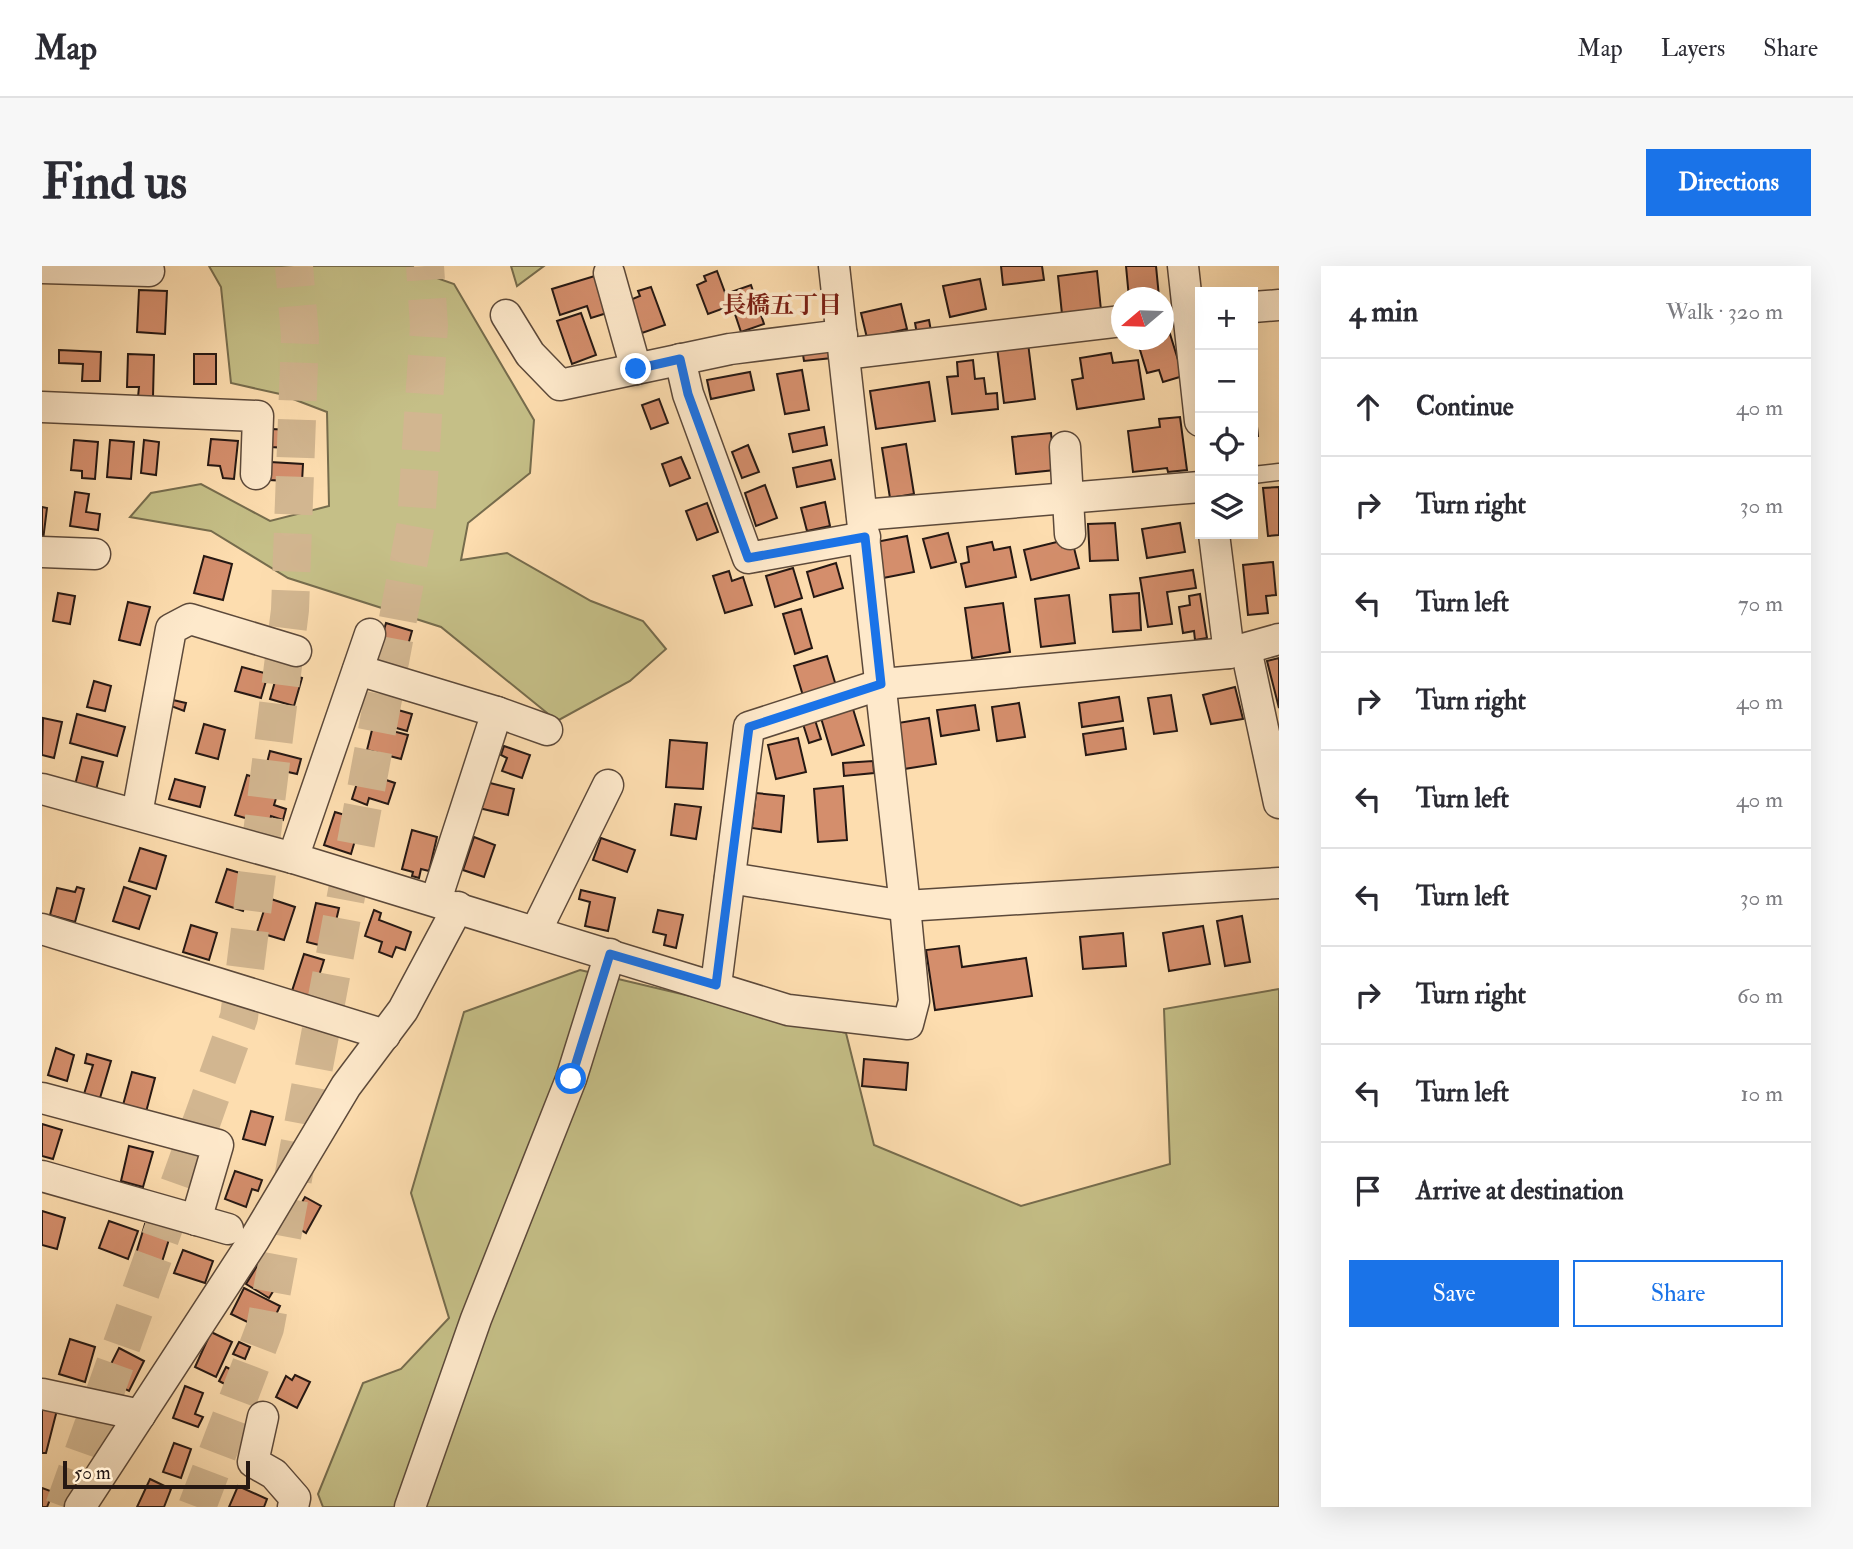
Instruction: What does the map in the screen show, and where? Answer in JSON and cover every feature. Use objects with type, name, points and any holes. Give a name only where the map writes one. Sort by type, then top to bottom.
[{"type":"street","points":[[42,789],[293,858],[716,985],[788,1010],[908,1024],[914,1001],[905,906],[834,266]]},
{"type":"street","points":[[1183,266],[1184,314],[1199,413]]},
{"type":"street","points":[[42,268],[149,271]]},
{"type":"street","points":[[609,273],[636,369]]},
{"type":"street","points":[[1258,307],[1279,305]]},
{"type":"street","points":[[506,315],[530,354],[561,385],[730,349],[843,345],[1111,322]]},
{"type":"street","points":[[680,359],[688,394],[748,558],[864,526],[1066,498],[1195,487]]},
{"type":"street","points":[[42,407],[258,416],[256,474]]},
{"type":"street","points":[[1065,447],[1070,534]]},
{"type":"street","points":[[1215,539],[1237,651],[1279,803]]},
{"type":"street","points":[[42,552],[95,554]]},
{"type":"street","points":[[137,814],[171,629],[190,619],[296,651]]},
{"type":"street","points":[[293,858],[370,634]]},
{"type":"street","points":[[716,985],[749,727],[881,684],[1237,651],[1279,639]]},
{"type":"street","points":[[358,670],[547,730]]},
{"type":"street","points":[[80,1507],[254,1240],[346,1086],[403,1010],[447,904],[497,712]]},
{"type":"street","points":[[536,931],[608,785]]},
{"type":"street","points":[[730,878],[905,906],[1279,883]]},
{"type":"street","points":[[42,929],[385,1035]]},
{"type":"street","points":[[410,1507],[476,1319],[571,1079],[610,954]]},
{"type":"street","points":[[42,1098],[218,1145],[196,1220]]},
{"type":"street","points":[[42,1176],[228,1229]]},
{"type":"street","points":[[42,1394],[140,1415]]},
{"type":"street","points":[[263,1417],[253,1462],[274,1474],[295,1498],[293,1507]]},
{"type":"lane","points":[[1258,474],[1279,472]]},
{"type":"shaded area","points":[[209,266],[413,266],[414,270],[454,284],[534,420],[530,473],[468,523],[461,560],[507,553],[591,601],[643,621],[666,649],[630,681],[557,721],[441,627],[288,578],[211,531],[130,517],[151,493],[201,484],[270,521],[329,506],[327,412],[280,394],[231,383],[221,287]]},
{"type":"shaded area","points":[[511,266],[544,266],[517,286]]},
{"type":"shaded area","points":[[580,970],[846,1033],[874,1145],[1021,1206],[1170,1164],[1164,1009],[1279,989],[1279,1507],[323,1507],[318,1494],[363,1383],[401,1369],[449,1318],[411,1193],[464,1012]]},
{"type":"building","points":[[1001,266],[1042,266],[1044,280],[1003,285]]},
{"type":"building","points":[[1126,266],[1156,266],[1158,287],[1128,287]]},
{"type":"building","points":[[717,271],[730,306],[708,314],[697,285],[706,281],[704,276]]},
{"type":"building","points":[[1097,271],[1101,310],[1062,314],[1058,276]]},
{"type":"building","points":[[598,275],[610,312],[591,318],[587,306],[560,315],[552,289]]},
{"type":"building","points":[[980,279],[986,309],[950,317],[943,286]]},
{"type":"building","points":[[751,285],[764,324],[741,332],[728,293]]},
{"type":"building","points":[[651,287],[665,325],[642,333],[630,300],[640,296],[638,291]]},
{"type":"building","points":[[139,290],[167,291],[165,334],[137,332]]},
{"type":"building","points":[[901,304],[907,329],[867,338],[861,313]]},
{"type":"building","points":[[581,313],[596,355],[572,364],[557,321]]},
{"type":"building","points":[[929,320],[931,331],[917,334],[915,323]]},
{"type":"building","points":[[1028,343],[1035,399],[1004,403],[997,347]]},
{"type":"building","points":[[831,346],[832,358],[804,361],[802,349]]},
{"type":"building","points":[[1174,347],[1183,376],[1163,382],[1159,370],[1147,373],[1140,350],[1174,350]]},
{"type":"building","points":[[59,350],[101,352],[100,381],[82,381],[83,364],[59,363]]},
{"type":"building","points":[[1111,353],[1113,363],[1138,360],[1144,399],[1077,409],[1072,380],[1083,378],[1080,358]]},
{"type":"building","points":[[128,354],[154,355],[153,397],[138,397],[139,387],[127,387]]},
{"type":"building","points":[[194,354],[216,354],[216,384],[194,384]]},
{"type":"building","points":[[973,360],[975,379],[984,378],[986,394],[997,393],[998,409],[952,414],[947,377],[958,376],[957,362]]},
{"type":"building","points":[[802,370],[809,410],[785,414],[777,374]]},
{"type":"building","points":[[750,372],[754,390],[711,399],[707,380]]},
{"type":"building","points":[[929,382],[935,421],[876,429],[870,391]]},
{"type":"building","points":[[659,399],[668,423],[651,429],[642,405]]},
{"type":"building","points":[[1180,417],[1187,470],[1168,472],[1167,468],[1133,472],[1128,431],[1160,427],[1159,419]]},
{"type":"building","points":[[824,427],[827,445],[793,452],[789,434]]},
{"type":"building","points":[[272,429],[305,431],[303,449],[271,447]]},
{"type":"building","points":[[1051,433],[1055,470],[1016,474],[1012,437]]},
{"type":"building","points":[[211,439],[238,441],[234,479],[223,478],[220,466],[208,465]]},
{"type":"building","points":[[74,440],[98,442],[95,479],[82,478],[82,471],[71,470]]},
{"type":"building","points":[[110,440],[134,442],[131,479],[107,477]]},
{"type":"building","points":[[144,440],[159,442],[156,475],[141,473]]},
{"type":"building","points":[[906,444],[914,494],[890,498],[882,448]]},
{"type":"building","points":[[748,445],[759,472],[742,478],[732,452]]},
{"type":"building","points":[[681,457],[690,478],[670,486],[662,464]]},
{"type":"building","points":[[831,460],[835,479],[797,487],[793,468]]},
{"type":"building","points":[[270,462],[303,464],[302,482],[270,480]]},
{"type":"building","points":[[765,485],[777,518],[756,526],[745,493]]},
{"type":"building","points":[[1279,487],[1279,535],[1268,536],[1263,488]]},
{"type":"building","points":[[75,492],[89,494],[86,512],[100,514],[98,530],[70,526]]},
{"type":"building","points":[[825,502],[830,526],[807,531],[801,508]]},
{"type":"building","points":[[707,503],[718,532],[697,540],[686,511]]},
{"type":"building","points":[[42,507],[47,508],[43,540],[42,540]]},
{"type":"building","points":[[1115,523],[1118,560],[1090,561],[1088,524]]},
{"type":"building","points":[[1180,523],[1185,552],[1147,558],[1142,529]]},
{"type":"building","points":[[948,533],[956,562],[931,568],[923,539]]},
{"type":"building","points":[[907,536],[914,572],[883,578],[876,542]]},
{"type":"building","points":[[1061,541],[1062,547],[1073,544],[1079,568],[1031,580],[1024,550]]},
{"type":"building","points":[[992,542],[994,550],[1010,547],[1016,577],[966,587],[961,564],[969,562],[967,547]]},
{"type":"building","points":[[204,556],[232,564],[223,600],[194,593]]},
{"type":"building","points":[[1273,562],[1276,595],[1266,596],[1268,613],[1248,615],[1243,565]]},
{"type":"building","points":[[836,563],[843,588],[814,597],[807,572]]},
{"type":"building","points":[[793,568],[802,598],[775,607],[766,576]]},
{"type":"building","points":[[1193,570],[1196,588],[1167,592],[1172,624],[1148,627],[1140,578]]},
{"type":"building","points":[[729,571],[732,581],[743,577],[752,605],[725,613],[713,576]]},
{"type":"building","points":[[58,593],[75,596],[70,624],[53,621]]},
{"type":"building","points":[[1139,593],[1141,630],[1113,632],[1110,595]]},
{"type":"building","points":[[1200,594],[1207,638],[1195,640],[1194,631],[1183,633],[1179,607],[1190,605],[1189,596]]},
{"type":"building","points":[[1069,595],[1075,643],[1041,647],[1035,599]]},
{"type":"building","points":[[128,602],[150,607],[140,645],[119,640]]},
{"type":"building","points":[[1003,603],[1010,652],[972,658],[965,608]]},
{"type":"building","points":[[801,609],[812,648],[795,654],[783,614]]},
{"type":"building","points":[[386,623],[412,631],[402,666],[376,658]]},
{"type":"building","points":[[827,656],[837,689],[804,699],[794,666]]},
{"type":"building","points":[[1279,658],[1279,708],[1267,661]]},
{"type":"building","points":[[242,667],[268,674],[261,698],[235,691]]},
{"type":"building","points":[[278,671],[302,678],[294,706],[270,699]]},
{"type":"building","points":[[94,681],[111,686],[105,711],[87,707]]},
{"type":"building","points":[[1235,687],[1243,719],[1211,724],[1203,695]]},
{"type":"building","points":[[1171,695],[1177,731],[1154,734],[1148,698]]},
{"type":"building","points":[[1119,697],[1123,721],[1082,727],[1079,703]]},
{"type":"building","points":[[173,700],[186,703],[184,711],[171,706]]},
{"type":"building","points":[[1019,703],[1025,737],[997,741],[992,707]]},
{"type":"building","points":[[975,705],[979,730],[941,736],[937,710]]},
{"type":"building","points":[[384,706],[412,714],[407,731],[379,723]]},
{"type":"building","points":[[853,709],[864,745],[832,755],[821,718]]},
{"type":"building","points":[[271,711],[289,716],[284,736],[265,730]]},
{"type":"building","points":[[77,714],[125,727],[117,756],[70,743]]},
{"type":"building","points":[[43,718],[62,722],[54,758],[42,755]]},
{"type":"building","points":[[929,718],[936,764],[904,769],[898,723]]},
{"type":"building","points":[[815,720],[821,739],[809,743],[803,724]]},
{"type":"building","points":[[204,724],[225,730],[218,759],[196,753]]},
{"type":"building","points":[[373,726],[408,735],[401,759],[367,750]]},
{"type":"building","points":[[1123,728],[1126,749],[1086,755],[1083,734]]},
{"type":"building","points":[[798,738],[806,772],[776,779],[768,745]]},
{"type":"building","points":[[670,740],[707,743],[703,789],[666,787]]},
{"type":"building","points":[[504,746],[530,755],[522,778],[502,771],[507,758],[501,755]]},
{"type":"building","points":[[270,751],[301,759],[297,774],[266,767]]},
{"type":"building","points":[[82,757],[103,762],[96,790],[75,785]]},
{"type":"building","points":[[873,761],[874,773],[844,776],[843,763]]},
{"type":"building","points":[[368,774],[395,783],[388,804],[369,798],[367,805],[352,799],[358,780],[365,783]]},
{"type":"building","points":[[247,775],[280,785],[274,805],[286,809],[283,820],[271,816],[269,825],[235,815]]},
{"type":"building","points":[[175,779],[205,787],[200,807],[169,799]]},
{"type":"building","points":[[486,782],[514,789],[508,815],[479,808]]},
{"type":"building","points":[[843,786],[847,840],[818,842],[814,789]]},
{"type":"building","points":[[756,793],[784,796],[781,832],[752,828]]},
{"type":"building","points":[[675,804],[701,807],[696,839],[671,835]]},
{"type":"building","points":[[335,812],[361,820],[351,854],[324,845]]},
{"type":"building","points":[[412,830],[437,837],[429,871],[421,869],[419,878],[412,876],[413,872],[402,869]]},
{"type":"building","points":[[474,837],[495,845],[484,877],[463,870]]},
{"type":"building","points":[[601,838],[635,850],[627,872],[593,860]]},
{"type":"building","points":[[140,848],[166,856],[156,889],[129,881]]},
{"type":"building","points":[[227,869],[253,877],[243,911],[216,902]]},
{"type":"building","points":[[77,887],[84,889],[75,922],[50,915],[57,888],[75,892]]},
{"type":"building","points":[[124,887],[150,896],[139,929],[113,921]]},
{"type":"building","points":[[581,890],[615,898],[608,931],[585,926],[590,902],[579,899]]},
{"type":"building","points":[[268,898],[295,907],[284,940],[257,932]]},
{"type":"building","points":[[316,903],[339,908],[332,938],[325,937],[323,946],[307,942]]},
{"type":"building","points":[[374,910],[381,913],[379,920],[411,932],[405,950],[396,947],[392,957],[379,952],[382,942],[365,936]]},
{"type":"building","points":[[658,910],[683,915],[676,948],[664,945],[666,935],[653,932]]},
{"type":"building","points":[[1242,916],[1250,962],[1225,966],[1217,921]]},
{"type":"building","points":[[191,925],[217,933],[209,960],[183,952]]},
{"type":"building","points":[[1203,926],[1210,964],[1169,971],[1163,933]]},
{"type":"building","points":[[1123,933],[1126,966],[1083,969],[1080,937]]},
{"type":"building","points":[[959,946],[962,967],[1026,958],[1032,996],[935,1010],[926,950]]},
{"type":"building","points":[[304,954],[324,960],[312,998],[292,991]]},
{"type":"building","points":[[56,1048],[74,1055],[67,1081],[48,1075]]},
{"type":"building","points":[[87,1054],[111,1061],[100,1098],[84,1094],[93,1065],[85,1063]]},
{"type":"building","points":[[864,1059],[908,1063],[906,1090],[862,1086]]},
{"type":"building","points":[[132,1072],[155,1078],[146,1112],[123,1105]]},
{"type":"building","points":[[251,1111],[273,1117],[265,1145],[243,1139]]},
{"type":"building","points":[[42,1124],[62,1130],[53,1159],[42,1156]]},
{"type":"building","points":[[129,1146],[153,1152],[143,1187],[121,1181]]},
{"type":"building","points":[[235,1171],[262,1180],[258,1191],[252,1189],[246,1207],[225,1199]]},
{"type":"building","points":[[305,1197],[321,1206],[306,1233],[290,1223]]},
{"type":"building","points":[[42,1211],[65,1218],[57,1249],[42,1245]]},
{"type":"building","points":[[109,1221],[138,1231],[128,1259],[99,1248]]},
{"type":"building","points":[[145,1224],[171,1233],[157,1278],[131,1270]]},
{"type":"building","points":[[183,1250],[213,1261],[205,1283],[174,1273]]},
{"type":"building","points":[[262,1258],[285,1272],[269,1298],[246,1284]]},
{"type":"building","points":[[244,1288],[280,1306],[268,1332],[231,1314]]},
{"type":"building","points":[[211,1332],[232,1342],[216,1377],[195,1367]]},
{"type":"building","points":[[70,1339],[95,1347],[85,1382],[59,1374]]},
{"type":"building","points":[[239,1342],[250,1347],[245,1359],[233,1354]]},
{"type":"building","points":[[119,1348],[144,1361],[129,1391],[104,1378]]},
{"type":"building","points":[[226,1367],[246,1377],[238,1391],[219,1381]]},
{"type":"building","points":[[295,1375],[310,1382],[297,1408],[276,1397],[286,1376],[292,1380]]},
{"type":"building","points":[[185,1386],[203,1393],[195,1414],[203,1417],[198,1427],[173,1418]]},
{"type":"building","points":[[42,1406],[57,1410],[46,1453],[42,1453]]},
{"type":"building","points":[[174,1443],[191,1449],[181,1478],[163,1472]]},
{"type":"building","points":[[150,1479],[171,1489],[164,1507],[137,1507]]},
{"type":"building","points":[[238,1486],[267,1499],[264,1507],[229,1507]]},
{"type":"building","points":[[42,1488],[53,1492],[47,1507],[42,1507]]},
{"type":"tunnel","points":[[64,1507],[239,1017],[290,610],[300,336],[294,266]]},
{"type":"tunnel","points":[[197,1507],[265,1328],[416,523],[429,326],[425,266]]},
{"type":"district","name":"長橋五丁目","points":[[782,305]]},
{"type":"route","points":[[571,1079],[610,954],[716,985],[749,727],[881,684],[865,537],[748,558],[688,394],[680,359],[636,369]]}]
